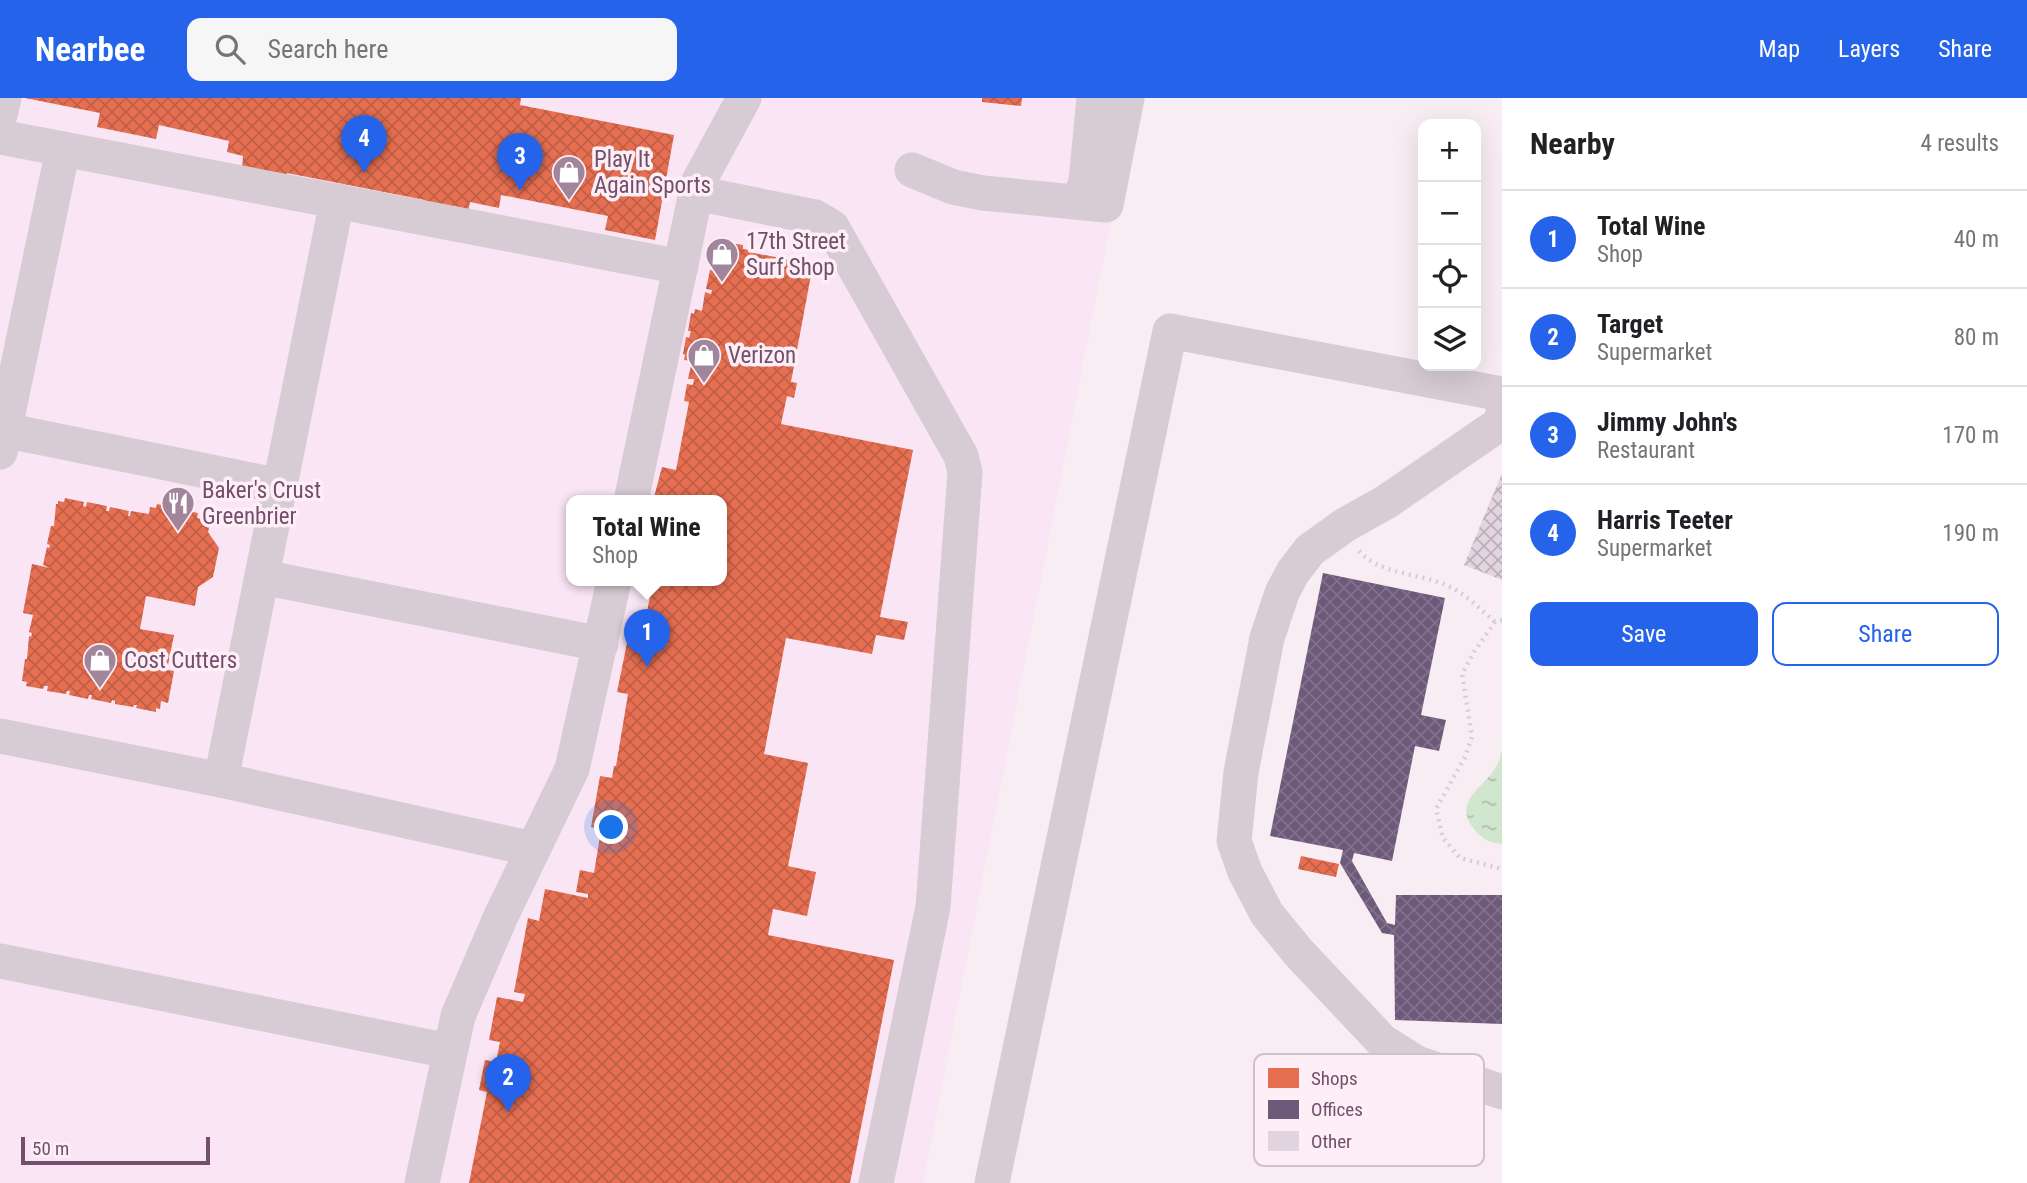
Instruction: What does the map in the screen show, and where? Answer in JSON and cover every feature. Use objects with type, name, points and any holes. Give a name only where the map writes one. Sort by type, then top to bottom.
[{"type":"lane","points":[[0,115],[4,98]]},
{"type":"lane","points":[[632,495],[698,183],[744,98]]},
{"type":"lane","points":[[1075,202],[1070,191],[1082,98]]},
{"type":"lane","points":[[1075,202],[1086,181],[1094,98]]},
{"type":"lane","points":[[1075,202],[1096,193],[1107,98]]},
{"type":"lane","points":[[912,170],[953,187],[983,194],[1106,205],[1127,98]]},
{"type":"lane","points":[[0,136],[681,267]]},
{"type":"lane","points":[[63,149],[2,441],[280,486]]},
{"type":"lane","points":[[696,193],[815,217],[832,227],[961,456],[965,472],[933,907],[876,1183]]},
{"type":"lane","points":[[221,780],[337,201]]},
{"type":"lane","points":[[992,1183],[1170,331],[1502,394]]},
{"type":"lane","points":[[1403,1054],[1382,1041],[1363,1022],[1298,953],[1268,914],[1245,872],[1234,841],[1241,772],[1253,703],[1273,618],[1293,572],[1310,550],[1502,423],[1502,416]]},
{"type":"lane","points":[[262,576],[601,644]]},
{"type":"lane","points":[[422,1183],[458,1016],[471,982],[572,769],[613,586]]},
{"type":"lane","points":[[0,736],[221,780],[533,849]]},
{"type":"lane","points":[[0,961],[449,1051]]},
{"type":"lane","points":[[1486,1078],[1502,1093]]},
{"type":"path","points":[[1345,525],[1361,554],[1384,567],[1447,585],[1474,603],[1495,622]]},
{"type":"path","points":[[1502,620],[1495,622],[1462,674],[1472,737],[1465,757],[1436,809],[1443,838],[1460,858],[1502,869]]},
{"type":"shaded area","points":[[0,98],[1135,98],[923,1183],[0,1183]]},
{"type":"water","points":[[1502,749],[1502,844],[1480,835],[1468,819],[1466,810],[1473,794],[1497,765]]},
{"type":"building: Shops","points":[[25,98],[521,98],[520,105],[674,135],[655,240],[605,230],[608,216],[501,195],[499,208],[470,202],[468,212],[424,203],[425,200],[287,173],[286,180],[242,171],[243,156],[227,152],[229,141],[159,125],[156,139],[97,127],[100,113]]},
{"type":"building: Shops","points":[[982,98],[1022,98],[1021,106],[982,102]]},
{"type":"building: Shops","points":[[724,242],[743,245],[743,249],[749,250],[748,252],[813,264],[791,382],[797,383],[794,398],[787,396],[781,424],[913,450],[880,617],[908,622],[904,640],[876,635],[872,654],[786,638],[764,754],[808,763],[788,866],[816,872],[807,916],[773,909],[768,935],[894,960],[850,1183],[469,1183],[487,1092],[479,1090],[485,1060],[496,1062],[500,1042],[489,1040],[497,997],[523,1002],[525,994],[514,992],[528,918],[539,921],[545,889],[588,898],[588,894],[576,892],[580,870],[594,873],[601,830],[591,827],[600,776],[612,778],[616,766],[628,694],[617,692],[628,638],[639,641],[652,586],[727,586],[727,495],[655,495],[662,467],[676,470],[689,402],[684,401],[687,384],[693,385],[694,379],[688,379],[692,361],[684,360],[686,337],[689,338],[691,331],[688,331],[691,313],[694,314],[695,309],[702,311],[705,292],[711,294],[712,290],[706,289],[710,270],[716,271],[717,268],[712,267],[715,247],[721,248]]},
{"type":"building: Shops","points":[[65,498],[84,502],[83,506],[86,507],[87,502],[107,506],[106,511],[109,511],[110,507],[129,511],[128,516],[131,511],[149,514],[150,507],[156,508],[157,504],[167,506],[166,511],[169,512],[170,507],[185,510],[184,515],[188,516],[189,511],[198,513],[197,518],[211,521],[208,532],[219,548],[213,577],[198,587],[195,606],[146,596],[140,629],[174,635],[167,670],[174,671],[168,703],[161,701],[160,709],[156,708],[156,712],[136,708],[137,705],[133,707],[115,704],[112,700],[111,703],[91,699],[92,695],[89,695],[88,699],[69,695],[70,691],[66,694],[47,691],[48,686],[43,689],[26,686],[27,682],[22,681],[29,636],[31,637],[32,633],[29,632],[33,615],[23,613],[32,564],[50,568],[43,565],[47,547],[50,545],[47,544],[51,526],[54,526],[56,504],[58,501],[64,502]]},
{"type":"building: Shops","points":[[1301,856],[1339,864],[1336,877],[1298,869]]},
{"type":"building: Offices","points":[[1323,573],[1445,598],[1421,715],[1446,720],[1439,751],[1415,746],[1392,861],[1354,853],[1352,861],[1387,923],[1395,925],[1396,895],[1502,895],[1502,1024],[1395,1020],[1394,935],[1382,933],[1340,863],[1343,850],[1270,836]]},
{"type":"building: Other","points":[[1502,473],[1502,580],[1464,565]]},
{"type":"place","name":"Harris Teeter","points":[[364,173]]},
{"type":"place","name":"Jimmy John's","points":[[520,191]]},
{"type":"place","name":"Play It Again Sports","points":[[569,202]]},
{"type":"place","name":"17th Street Surf Shop","points":[[722,284]]},
{"type":"place","name":"Verizon","points":[[704,385]]},
{"type":"place","name":"Baker's Crust Greenbrier","points":[[178,533]]},
{"type":"place","name":"Total Wine","points":[[647,667]]},
{"type":"place","name":"Cost Cutters","points":[[100,690]]},
{"type":"place","name":"Target","points":[[508,1112]]}]
